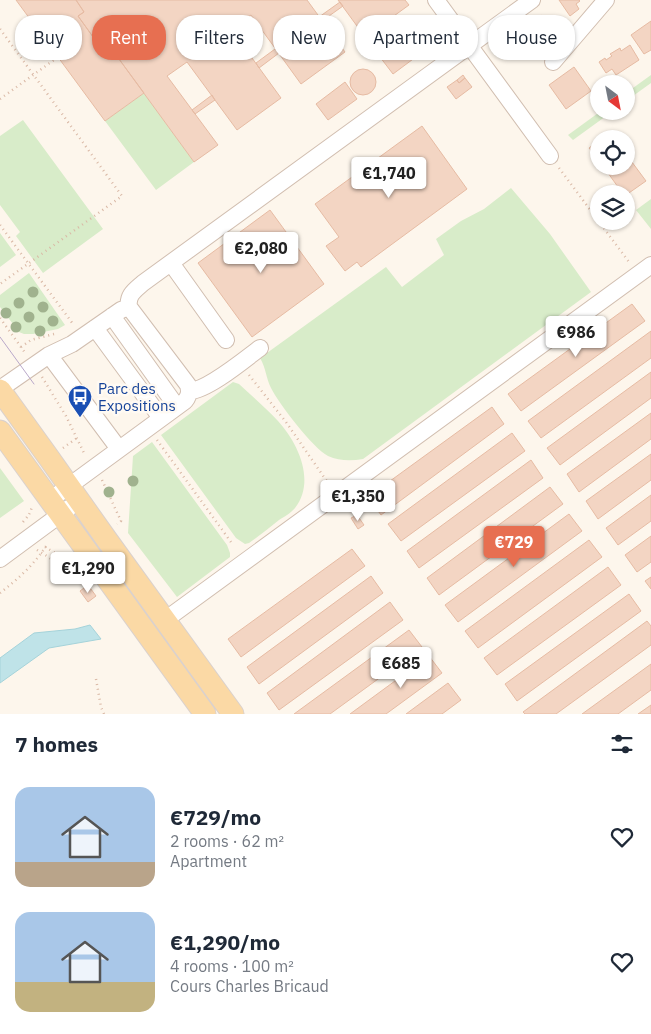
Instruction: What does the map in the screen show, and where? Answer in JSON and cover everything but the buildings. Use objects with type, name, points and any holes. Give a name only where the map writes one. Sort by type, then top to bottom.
[{"type":"main road","points":[[0,389],[102,534],[233,714]]},
{"type":"main road","points":[[0,431],[205,714]]},
{"type":"street","points":[[436,0],[447,15]]},
{"type":"street","points":[[478,39],[532,0]]},
{"type":"street","points":[[553,62],[606,0]]},
{"type":"street","points":[[478,58],[550,156]]},
{"type":"street","points":[[0,558],[26,539],[55,507],[74,493],[94,468],[185,401],[188,396],[190,391],[188,385],[129,307],[128,301],[132,292],[450,60]]},
{"type":"street","points":[[171,263],[226,340]]},
{"type":"street","points":[[165,620],[644,270]]},
{"type":"street","points":[[0,389],[49,355],[72,344],[121,310],[129,307]]},
{"type":"street","points":[[112,316],[177,407]]},
{"type":"street","points":[[95,328],[161,418]]},
{"type":"street","points":[[190,391],[210,384],[260,348]]},
{"type":"street","points":[[49,355],[119,449]]},
{"type":"path","points":[[0,29],[122,196],[0,284]]},
{"type":"path","points":[[0,99],[54,60]]},
{"type":"path","points":[[550,156],[644,270]]},
{"type":"path","points":[[0,318],[34,365],[66,416],[88,460],[101,479],[121,521],[102,534]]},
{"type":"path","points":[[68,328],[73,325]]},
{"type":"path","points":[[21,347],[31,340],[54,334]]},
{"type":"path","points":[[239,363],[286,422],[337,494]]},
{"type":"path","points":[[23,521],[20,526],[21,532],[26,539],[41,553],[58,563],[83,571],[72,556],[85,547]]},
{"type":"path","points":[[0,593],[18,580],[49,541]]},
{"type":"path","points":[[96,678],[104,714]]},
{"type":"green space","points":[[651,75],[651,83],[635,95],[635,87]]},
{"type":"green space","points":[[144,93],[194,162],[156,190],[105,121]]},
{"type":"green space","points":[[590,119],[601,120],[573,140],[568,135]]},
{"type":"green space","points":[[23,120],[103,229],[43,273],[16,236],[20,232],[0,205],[0,136]]},
{"type":"green space","points":[[511,188],[550,234],[591,292],[363,459],[345,460],[328,456],[305,435],[281,404],[271,388],[260,358],[386,267],[402,287],[444,255],[436,239],[461,221],[484,209]]},
{"type":"green space","points":[[651,199],[651,229],[636,210]]},
{"type":"green space","points":[[0,233],[16,255],[0,267]]},
{"type":"green space","points":[[29,273],[65,325],[58,329],[24,334],[19,332],[0,307],[0,295]]},
{"type":"green space","points":[[233,382],[239,384],[285,430],[298,451],[304,474],[304,486],[295,508],[249,543],[245,544],[236,538],[161,435]]},
{"type":"green space","points":[[152,442],[227,545],[230,553],[230,557],[177,597],[128,533],[133,456]]},
{"type":"green space","points":[[0,468],[24,501],[0,518]]},
{"type":"water","points":[[90,625],[101,639],[49,648],[0,683],[0,658],[34,633],[75,629]]},
{"type":"tram line","points":[[0,337],[34,384]]},
{"type":"place","name":"Parc des Expositions","points":[[80,418]]}]
